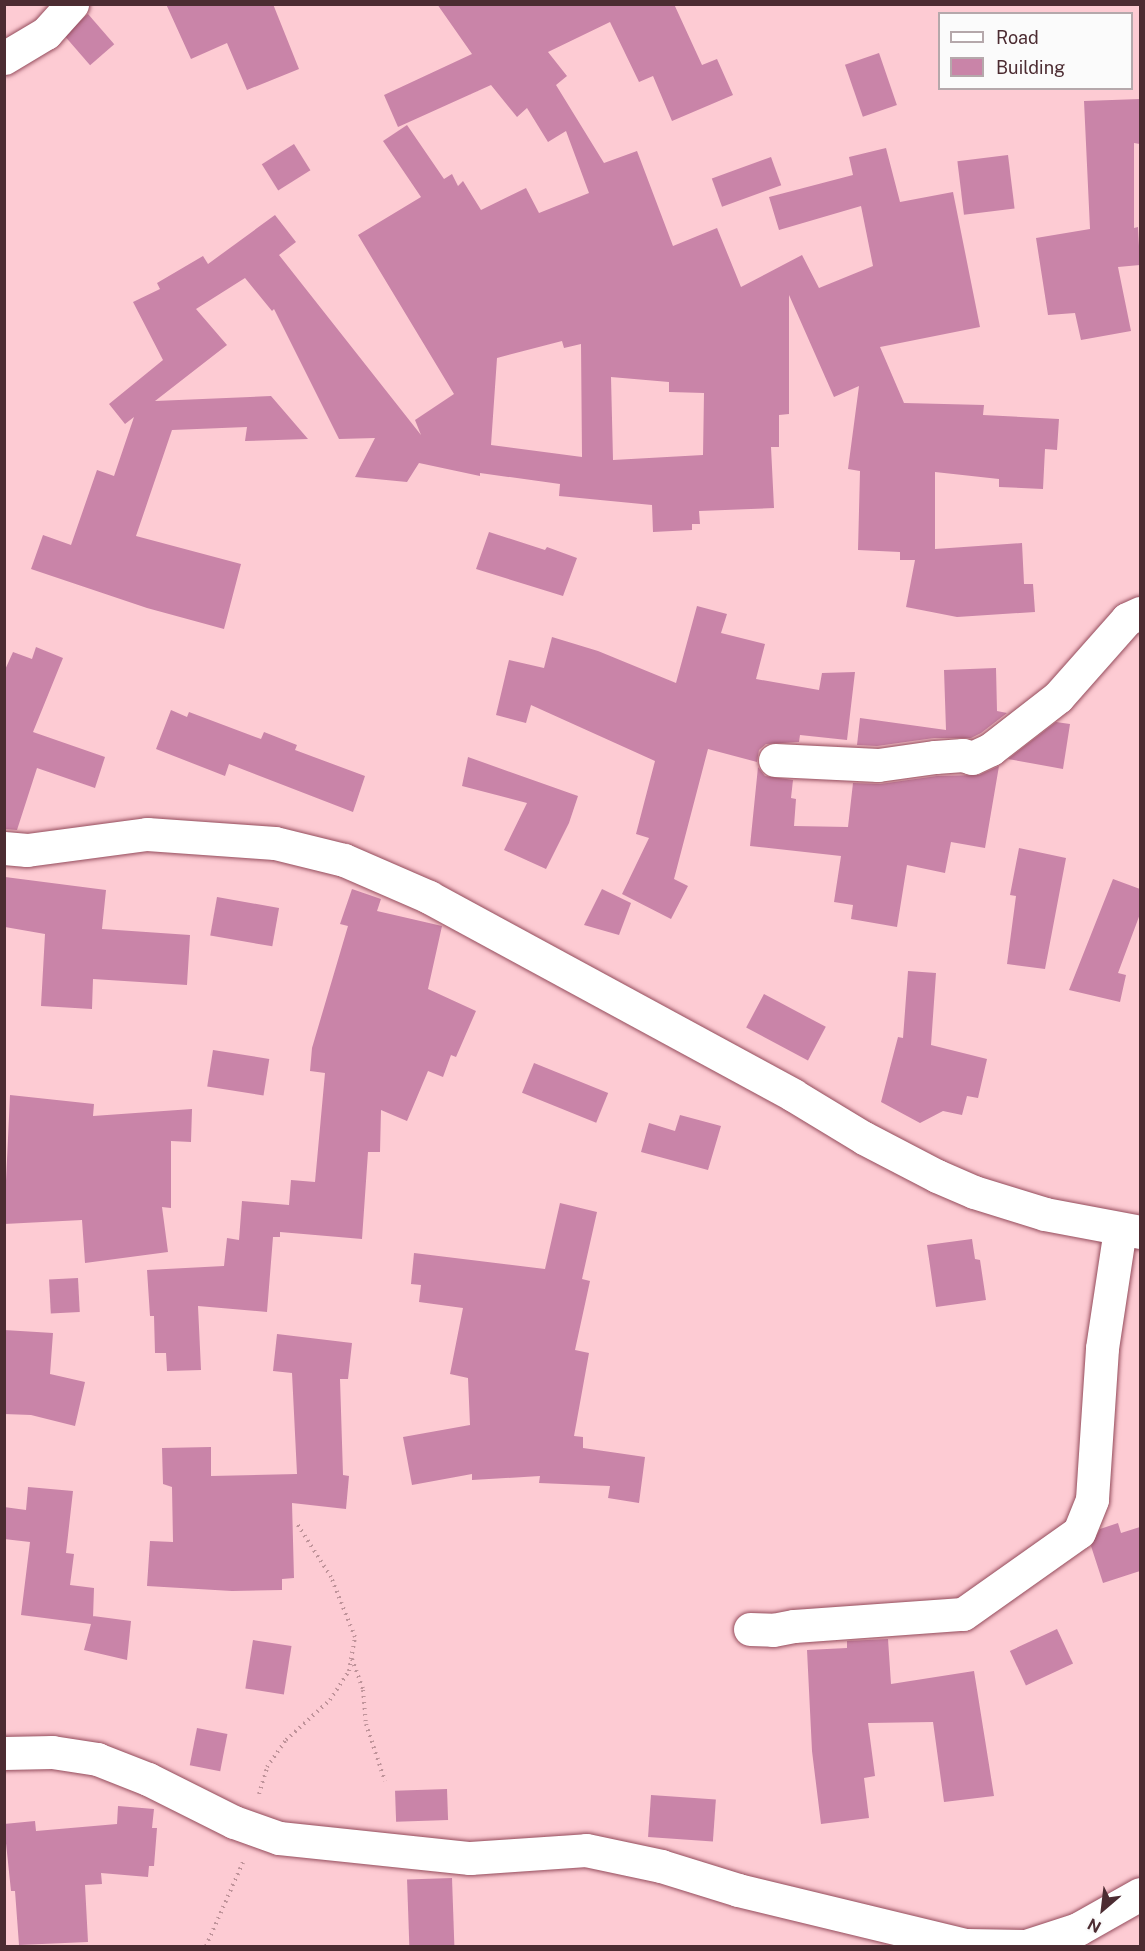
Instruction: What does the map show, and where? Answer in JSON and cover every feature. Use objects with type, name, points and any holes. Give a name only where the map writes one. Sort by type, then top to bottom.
[{"type":"street","points":[[4,58],[46,33],[72,4]]},
{"type":"street","points":[[775,760],[878,765],[963,755],[972,759],[991,749],[1058,697],[1127,619],[1140,613]]},
{"type":"street","points":[[4,848],[27,850],[147,834],[275,843],[344,860],[429,897],[793,1095],[864,1138],[937,1176],[974,1192],[1045,1214],[1130,1230],[1102,1348],[1092,1498],[1079,1532],[963,1614],[794,1626],[773,1630],[750,1629]]},
{"type":"street","points":[[4,1753],[51,1752],[97,1759],[148,1779],[249,1827],[279,1838],[470,1858],[586,1850],[661,1866],[738,1890],[966,1945],[1025,1947],[1078,1929],[1140,1894]]},
{"type":"path","points":[[206,1947],[248,1852],[249,1827],[267,1767],[286,1740],[330,1700],[349,1671],[355,1637],[331,1577],[296,1521]]},
{"type":"path","points":[[351,1658],[363,1690],[366,1724],[385,1781]]},
{"type":"building","points":[[166,4],[273,4],[299,69],[247,90],[227,43],[191,59]]},
{"type":"building","points":[[437,4],[674,4],[702,65],[717,59],[733,95],[672,121],[653,76],[639,82],[610,22],[548,52],[567,76],[556,85],[604,163],[637,151],[673,246],[717,228],[741,287],[802,255],[819,288],[873,266],[861,206],[779,230],[769,197],[853,175],[849,157],[886,148],[900,202],[953,192],[980,327],[880,347],[904,403],[984,405],[983,415],[1059,419],[1057,450],[1045,449],[1043,489],[999,487],[999,479],[935,472],[935,549],[1022,543],[1024,584],[1033,584],[1035,612],[957,617],[906,607],[915,560],[900,560],[900,552],[858,550],[860,471],[848,469],[859,386],[834,397],[789,295],[789,414],[779,415],[779,447],[771,447],[774,508],[699,511],[700,524],[692,524],[692,530],[653,532],[652,505],[559,496],[560,484],[480,473],[480,476],[419,463],[407,482],[355,477],[375,438],[339,439],[274,309],[272,311],[245,278],[196,309],[227,345],[155,401],[271,396],[308,439],[245,441],[247,427],[172,430],[136,536],[241,564],[224,629],[147,608],[31,569],[43,535],[71,545],[97,470],[114,476],[134,417],[125,424],[109,404],[163,360],[133,302],[160,289],[157,283],[203,256],[208,264],[275,215],[296,242],[279,255],[421,435],[415,420],[454,394],[358,235],[421,197],[383,141],[407,125],[444,179],[452,174],[458,186],[463,181],[481,210],[526,188],[539,213],[589,193],[566,131],[548,142],[527,108],[517,117],[491,85],[398,127],[384,95],[472,54]],"holes":[[[562,341],[564,348],[581,344],[582,457],[491,445],[497,358]],[[611,377],[669,382],[669,392],[704,393],[703,455],[613,460]]]},
{"type":"building","points":[[88,14],[114,44],[90,65],[64,35]]},
{"type":"building","points":[[879,53],[897,105],[863,117],[845,65]]},
{"type":"building","points":[[1140,99],[1140,144],[1134,143],[1134,228],[1138,227],[1140,265],[1118,267],[1131,331],[1081,340],[1075,313],[1048,315],[1036,238],[1090,229],[1084,101]]},
{"type":"building","points":[[294,144],[310,170],[278,190],[262,164]]},
{"type":"building","points":[[1008,155],[1015,209],[964,215],[957,161]]},
{"type":"building","points":[[771,157],[781,185],[722,207],[712,179]]},
{"type":"building","points":[[489,532],[545,550],[547,547],[577,558],[563,596],[476,569]]},
{"type":"building","points":[[697,606],[727,614],[721,633],[765,644],[756,679],[819,690],[822,673],[855,672],[847,740],[800,735],[799,742],[766,744],[759,750],[757,762],[708,749],[674,879],[688,886],[671,919],[622,894],[649,838],[636,834],[655,761],[531,705],[526,723],[496,715],[509,660],[544,668],[552,637],[598,651],[676,683]]},
{"type":"building","points":[[36,647],[63,658],[33,732],[105,757],[95,788],[37,768],[17,830],[4,829],[4,672],[13,652],[32,659]]},
{"type":"building","points":[[996,668],[997,711],[1007,713],[981,733],[971,738],[934,738],[877,746],[857,745],[860,718],[946,730],[944,670]]},
{"type":"building","points":[[171,710],[187,717],[189,712],[261,739],[264,732],[297,745],[295,750],[365,776],[353,812],[229,764],[225,776],[156,749]]},
{"type":"building","points":[[1056,722],[1070,724],[1063,769],[1008,759]]},
{"type":"building","points":[[468,757],[578,796],[569,823],[546,869],[504,850],[527,803],[462,786]]},
{"type":"building","points":[[999,766],[985,848],[951,842],[945,873],[907,865],[897,927],[851,919],[853,905],[834,902],[841,856],[750,846],[758,767],[765,776],[793,780],[791,798],[796,799],[794,826],[848,827],[853,783],[880,784],[937,776],[979,775]]},
{"type":"building","points":[[1019,848],[1066,858],[1045,969],[1007,964],[1016,896],[1010,895]]},
{"type":"building","points":[[5,877],[106,890],[102,929],[190,935],[187,985],[93,979],[92,1009],[41,1006],[45,934],[5,927]]},
{"type":"building","points":[[1113,879],[1140,889],[1140,914],[1118,973],[1126,975],[1120,1002],[1069,990]]},
{"type":"building","points":[[352,889],[381,899],[377,911],[442,926],[428,989],[476,1011],[456,1057],[451,1055],[443,1077],[428,1071],[407,1121],[381,1110],[380,1152],[368,1152],[362,1239],[280,1232],[280,1237],[273,1237],[267,1312],[198,1306],[201,1370],[167,1371],[166,1353],[155,1353],[154,1316],[150,1316],[147,1270],[224,1266],[227,1238],[239,1240],[242,1201],[289,1205],[291,1180],[315,1182],[325,1073],[310,1071],[312,1048],[348,926],[340,924]]},
{"type":"building","points":[[602,889],[631,903],[619,935],[584,925]]},
{"type":"building","points":[[217,897],[279,908],[272,946],[210,935]]},
{"type":"building","points":[[908,971],[936,973],[931,1045],[987,1059],[978,1098],[967,1096],[962,1115],[943,1111],[920,1123],[881,1102],[898,1037],[903,1038]]},
{"type":"building","points":[[764,994],[826,1027],[808,1060],[746,1028]]},
{"type":"building","points":[[213,1050],[269,1059],[264,1095],[207,1087]]},
{"type":"building","points":[[534,1063],[608,1093],[596,1123],[522,1093]]},
{"type":"building","points":[[10,1095],[94,1104],[93,1116],[192,1109],[191,1142],[171,1141],[171,1208],[162,1207],[168,1252],[85,1263],[82,1220],[4,1224]]},
{"type":"building","points":[[680,1115],[721,1126],[708,1170],[641,1152],[649,1123],[675,1131]]},
{"type":"building","points":[[560,1203],[597,1212],[582,1279],[590,1281],[575,1350],[589,1353],[574,1436],[583,1437],[583,1448],[645,1457],[639,1503],[608,1498],[610,1486],[539,1483],[540,1476],[472,1480],[472,1474],[412,1485],[403,1437],[470,1425],[468,1378],[450,1374],[463,1308],[419,1302],[421,1285],[411,1284],[414,1253],[545,1269]]},
{"type":"building","points":[[972,1239],[975,1259],[980,1260],[986,1300],[936,1307],[927,1245]]},
{"type":"building","points":[[78,1278],[80,1312],[51,1313],[49,1280]]},
{"type":"building","points":[[4,1330],[53,1333],[50,1374],[85,1382],[75,1426],[31,1415],[4,1414]]},
{"type":"building","points":[[277,1334],[352,1343],[348,1379],[340,1379],[343,1475],[349,1476],[346,1509],[292,1503],[294,1578],[282,1579],[282,1590],[232,1591],[147,1586],[150,1541],[173,1542],[172,1487],[163,1484],[162,1448],[211,1447],[211,1476],[297,1474],[292,1373],[273,1371]]},
{"type":"building","points":[[28,1487],[73,1491],[66,1553],[74,1554],[70,1585],[94,1588],[93,1616],[131,1621],[127,1660],[84,1650],[91,1624],[21,1615],[30,1542],[4,1539],[4,1507],[26,1510]]},
{"type":"building","points":[[1118,1523],[1121,1533],[1140,1527],[1140,1571],[1103,1583],[1091,1546],[1100,1529]]},
{"type":"building","points":[[1057,1629],[1073,1663],[1026,1685],[1010,1651]]},
{"type":"building","points":[[888,1639],[891,1684],[974,1671],[994,1796],[944,1802],[933,1722],[868,1723],[875,1776],[864,1778],[869,1818],[821,1824],[812,1751],[807,1650],[847,1648],[847,1641]]},
{"type":"building","points":[[253,1640],[292,1646],[284,1694],[245,1688]]},
{"type":"building","points":[[197,1728],[227,1734],[220,1771],[190,1765]]},
{"type":"building","points":[[447,1789],[448,1820],[396,1822],[395,1791]]},
{"type":"building","points":[[651,1795],[716,1800],[713,1841],[648,1837]]},
{"type":"building","points":[[118,1806],[154,1809],[152,1828],[157,1828],[154,1866],[149,1866],[148,1877],[101,1873],[102,1884],[85,1885],[88,1942],[19,1945],[15,1891],[11,1891],[4,1824],[35,1821],[36,1831],[117,1824]]},
{"type":"building","points":[[452,1878],[454,1946],[409,1946],[407,1880]]}]
